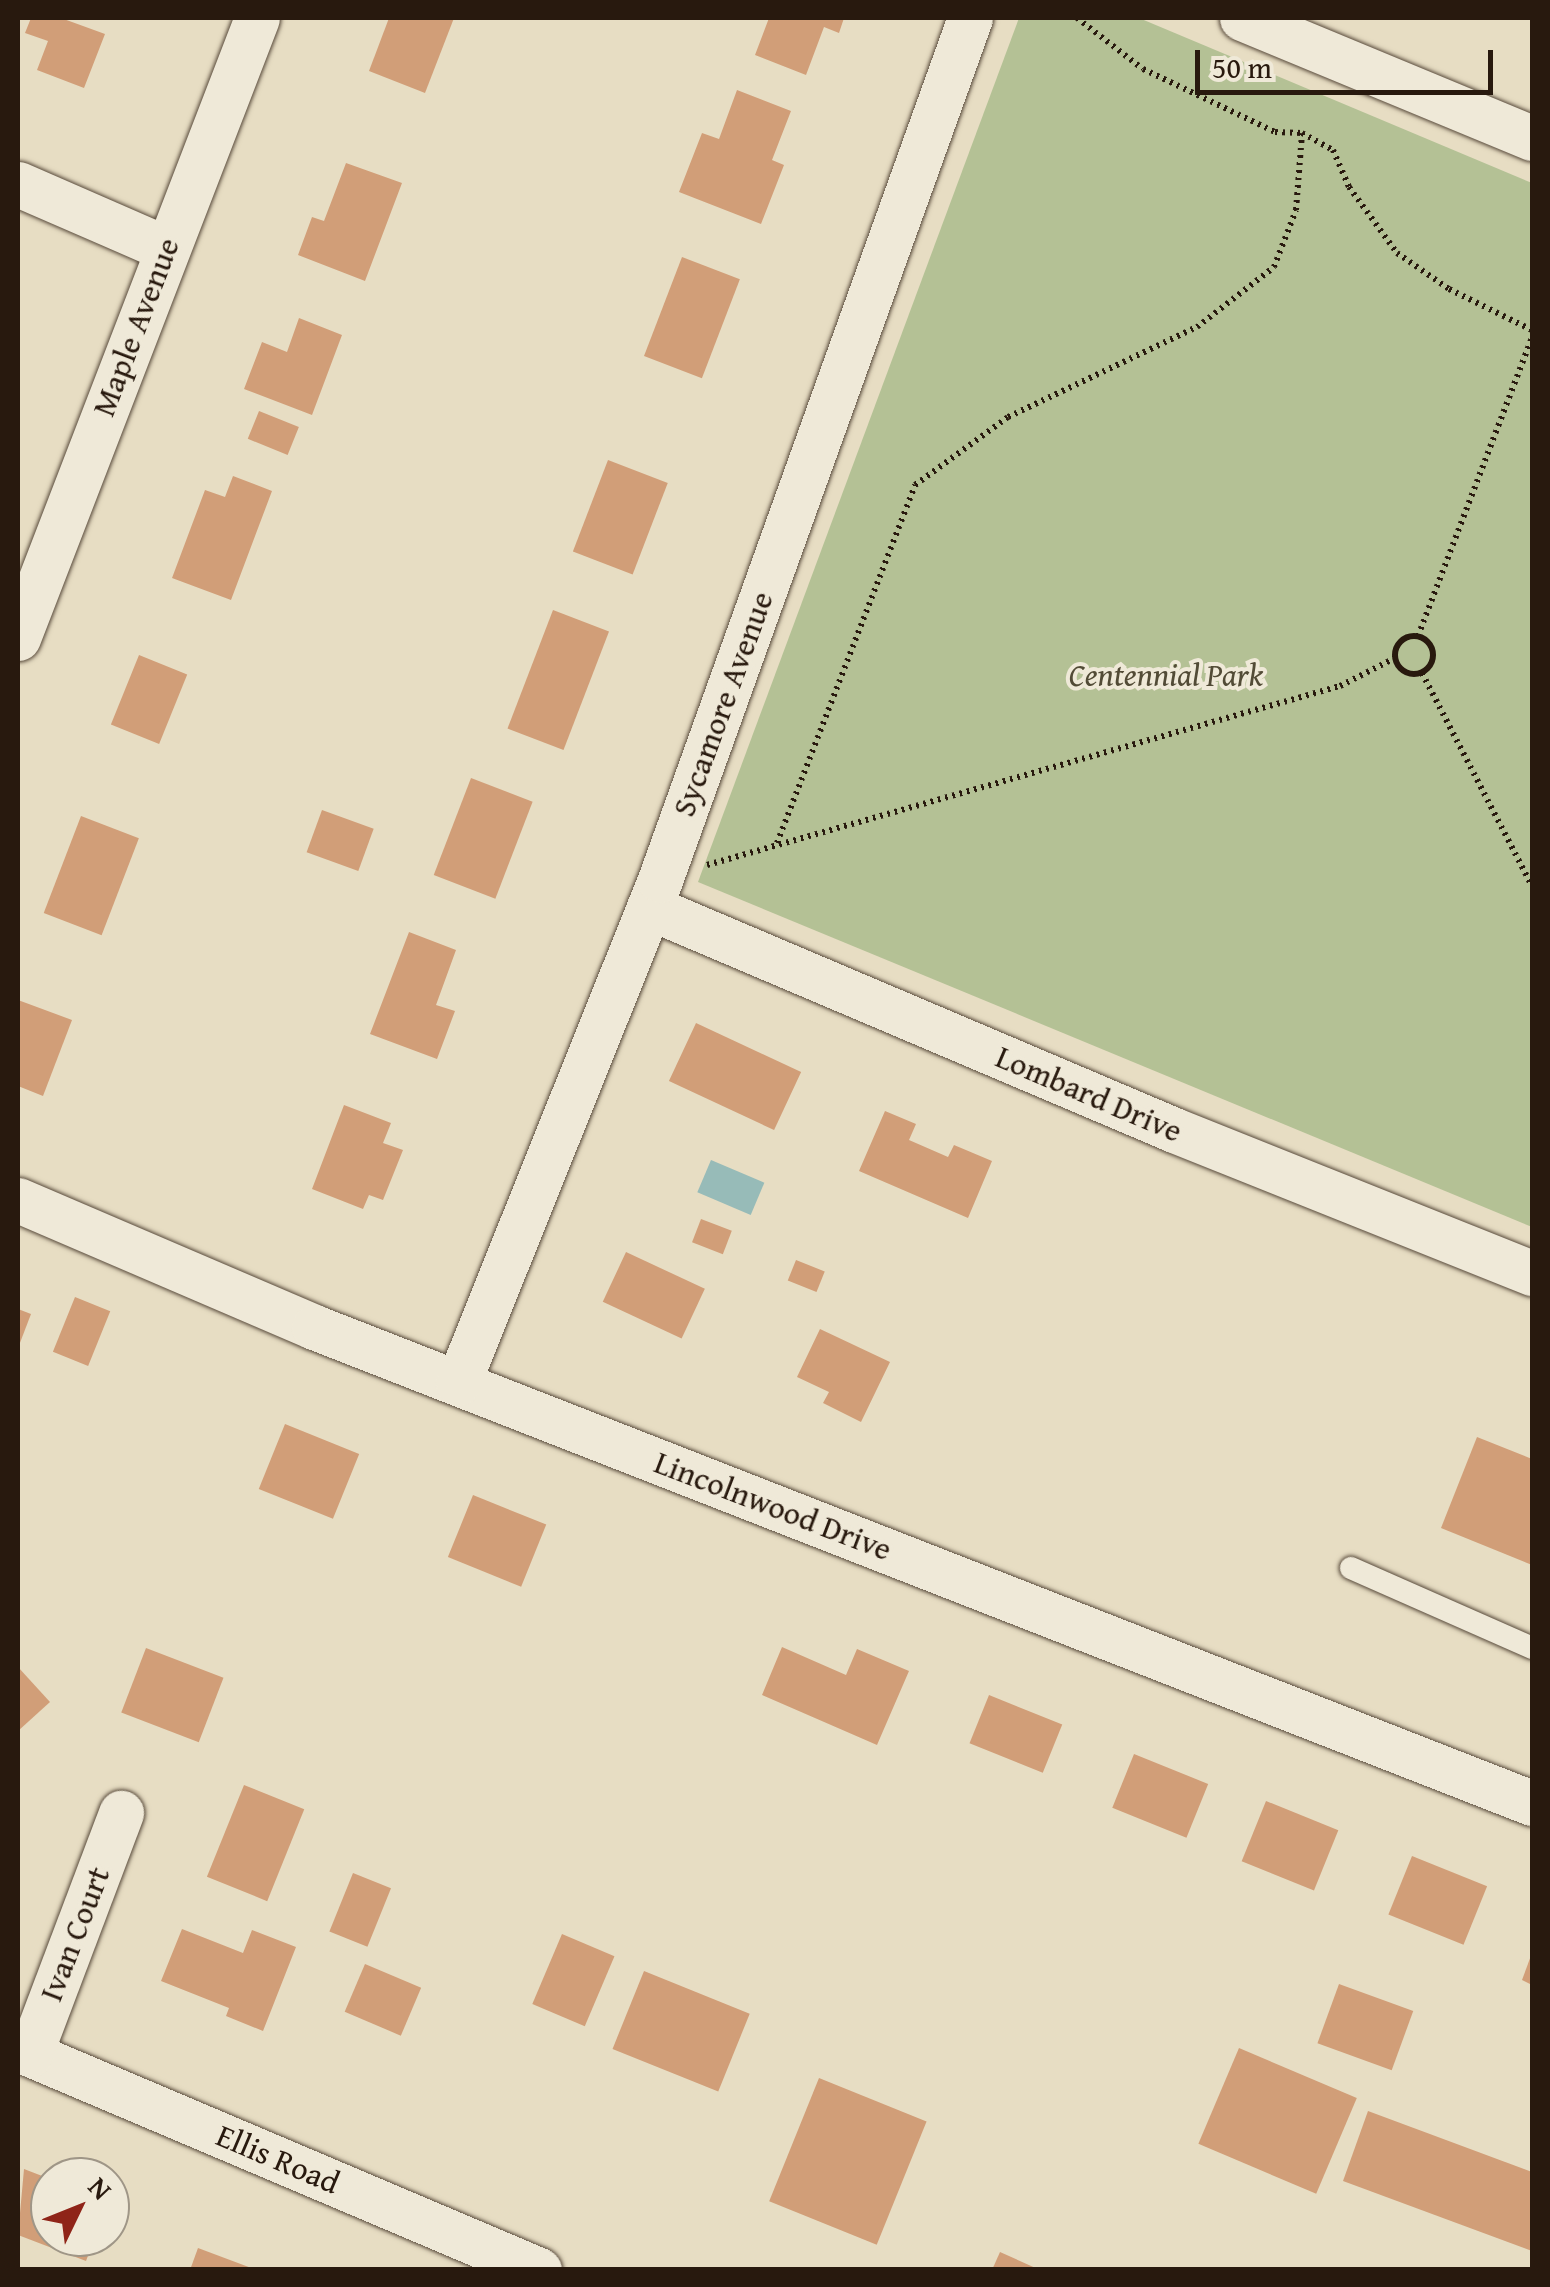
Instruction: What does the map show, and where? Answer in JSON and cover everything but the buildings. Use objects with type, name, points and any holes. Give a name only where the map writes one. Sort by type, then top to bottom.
[{"type":"street","name":"Maple Avenue","points":[[18,638],[165,248],[257,18]]},
{"type":"street","name":"Sycamore Avenue","points":[[458,1384],[655,893],[970,18]]},
{"type":"street","points":[[1242,18],[1532,138]]},
{"type":"street","points":[[18,184],[165,248]]},
{"type":"street","name":"Lombard Drive","points":[[655,893],[1156,1122],[1532,1273]]},
{"type":"street","name":"Lincolnwood Drive","points":[[18,1200],[458,1384],[1532,1802]]},
{"type":"street","name":"Ivan Court","points":[[24,2052],[121,1813]]},
{"type":"street","name":"Ellis Road","points":[[24,2052],[539,2270]]},
{"type":"lane","points":[[1352,1568],[1532,1648]]},
{"type":"path","points":[[1077,18],[1142,70],[1275,132],[1302,134],[1333,150],[1349,187],[1397,253],[1449,289],[1532,330]]},
{"type":"path","points":[[777,843],[915,485],[1008,417],[1197,326],[1274,266],[1296,210],[1302,134]]},
{"type":"path","points":[[655,893],[777,843],[1340,686],[1394,658],[1398,646],[1418,636],[1532,338]]},
{"type":"path","points":[[1418,636],[1434,653],[1422,673]]},
{"type":"path","points":[[1394,658],[1400,670],[1422,673]]},
{"type":"path","points":[[1422,673],[1532,886]]},
{"type":"green space","name":"Centennial Park","points":[[1019,18],[1139,18],[1532,183],[1532,1227],[698,882]]},
{"type":"water","points":[[711,1160],[764,1183],[751,1215],[697,1192]]}]
